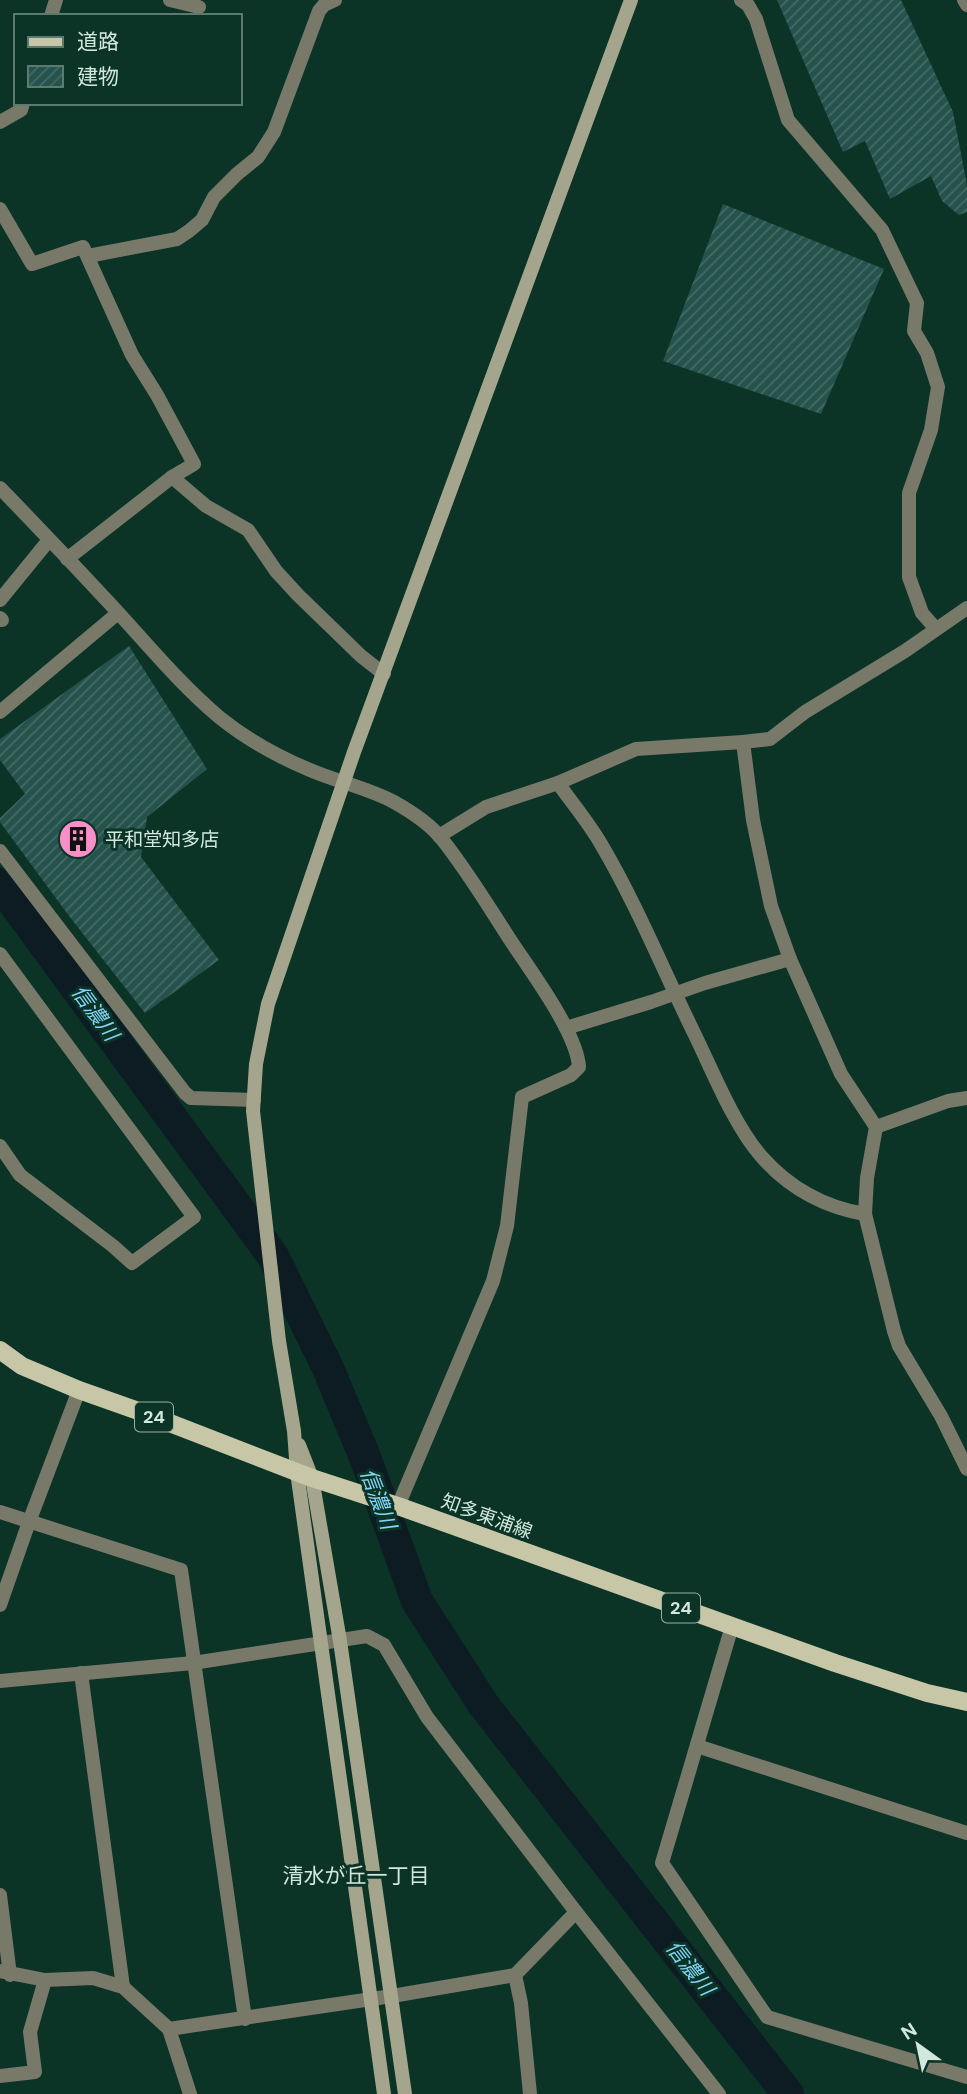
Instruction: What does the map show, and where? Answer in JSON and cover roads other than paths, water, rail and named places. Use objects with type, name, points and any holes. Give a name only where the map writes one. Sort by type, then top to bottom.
[{"type":"main road","name":"知多東浦線","points":[[0,1350],[22,1366],[79,1390],[304,1475],[732,1626],[928,1693],[967,1702]]},
{"type":"street","points":[[170,0],[199,7]]},
{"type":"street","points":[[88,256],[177,239],[202,220],[214,197],[258,157],[274,132],[319,11],[324,5],[335,0]]},
{"type":"street","points":[[405,2094],[340,1642],[294,1431],[279,1341],[253,1111],[256,1065],[268,1004],[354,752],[631,0]]},
{"type":"street","points":[[741,0],[748,5],[757,19],[771,72],[788,120],[882,230],[916,303],[914,331],[927,353],[938,387],[931,430],[909,493],[909,577],[922,613],[936,629]]},
{"type":"street","points":[[964,0],[967,5]]},
{"type":"street","points":[[0,122],[21,110],[22,105]]},
{"type":"street","points":[[0,209],[32,264],[83,247],[132,355],[158,395],[194,464],[173,477],[67,559]]},
{"type":"street","points":[[173,477],[206,506],[248,530],[276,571],[298,595],[361,656],[384,674]]},
{"type":"street","points":[[2,495],[50,540],[183,683],[221,718],[262,747],[310,770],[394,802],[424,822],[439,836],[478,890],[566,1028],[579,1067],[571,1074],[522,1097],[508,1226],[493,1281],[398,1506]]},
{"type":"street","points":[[0,600],[50,540]]},
{"type":"street","points":[[439,836],[486,807],[558,783],[636,749],[743,743],[770,738],[805,712],[905,651],[967,608]]},
{"type":"street","points":[[0,712],[118,613]]},
{"type":"street","points":[[743,743],[753,820],[771,906],[790,959],[841,1074],[876,1128],[867,1178],[865,1214],[899,1346],[941,1416],[967,1469]]},
{"type":"street","points":[[558,783],[601,843],[733,1114],[760,1155],[786,1180],[812,1198],[844,1211],[865,1214]]},
{"type":"street","points":[[0,851],[185,1093],[191,1098],[254,1100]]},
{"type":"street","points":[[0,954],[194,1217],[132,1263],[20,1175],[0,1146]]},
{"type":"street","points":[[566,1028],[790,959]]},
{"type":"street","points":[[876,1128],[948,1101],[967,1098]]},
{"type":"street","points":[[0,1363],[22,1366]]},
{"type":"street","points":[[0,1605],[79,1390]]},
{"type":"street","points":[[304,1475],[321,1644],[384,2094]]},
{"type":"street","points":[[0,1512],[181,1570],[245,2019]]},
{"type":"street","points":[[732,1626],[662,1863],[768,2017],[967,2077]]},
{"type":"street","points":[[0,1681],[193,1663],[367,1636],[384,1645],[427,1717],[719,2094]]},
{"type":"street","points":[[80,1673],[122,1987]]},
{"type":"street","points":[[697,1746],[967,1833]]},
{"type":"street","points":[[0,1895],[5,1973],[45,1980],[93,1978],[122,1987],[169,2029],[190,2094]]},
{"type":"street","points":[[169,2029],[515,1975],[576,1912]]},
{"type":"street","points":[[515,1975],[521,2003],[530,2094]]},
{"type":"street","points":[[0,2076],[35,2072],[30,2032],[45,1980]]},
{"type":"waterway","name":"信濃川","points":[[0,884],[273,1256],[327,1366],[365,1457],[417,1601],[483,1704],[788,2094]]},
{"type":"place","name":"平和堂知多店","points":[[78,839]]},
{"type":"district","name":"清水が丘一丁目","points":[[356,1876]]}]
